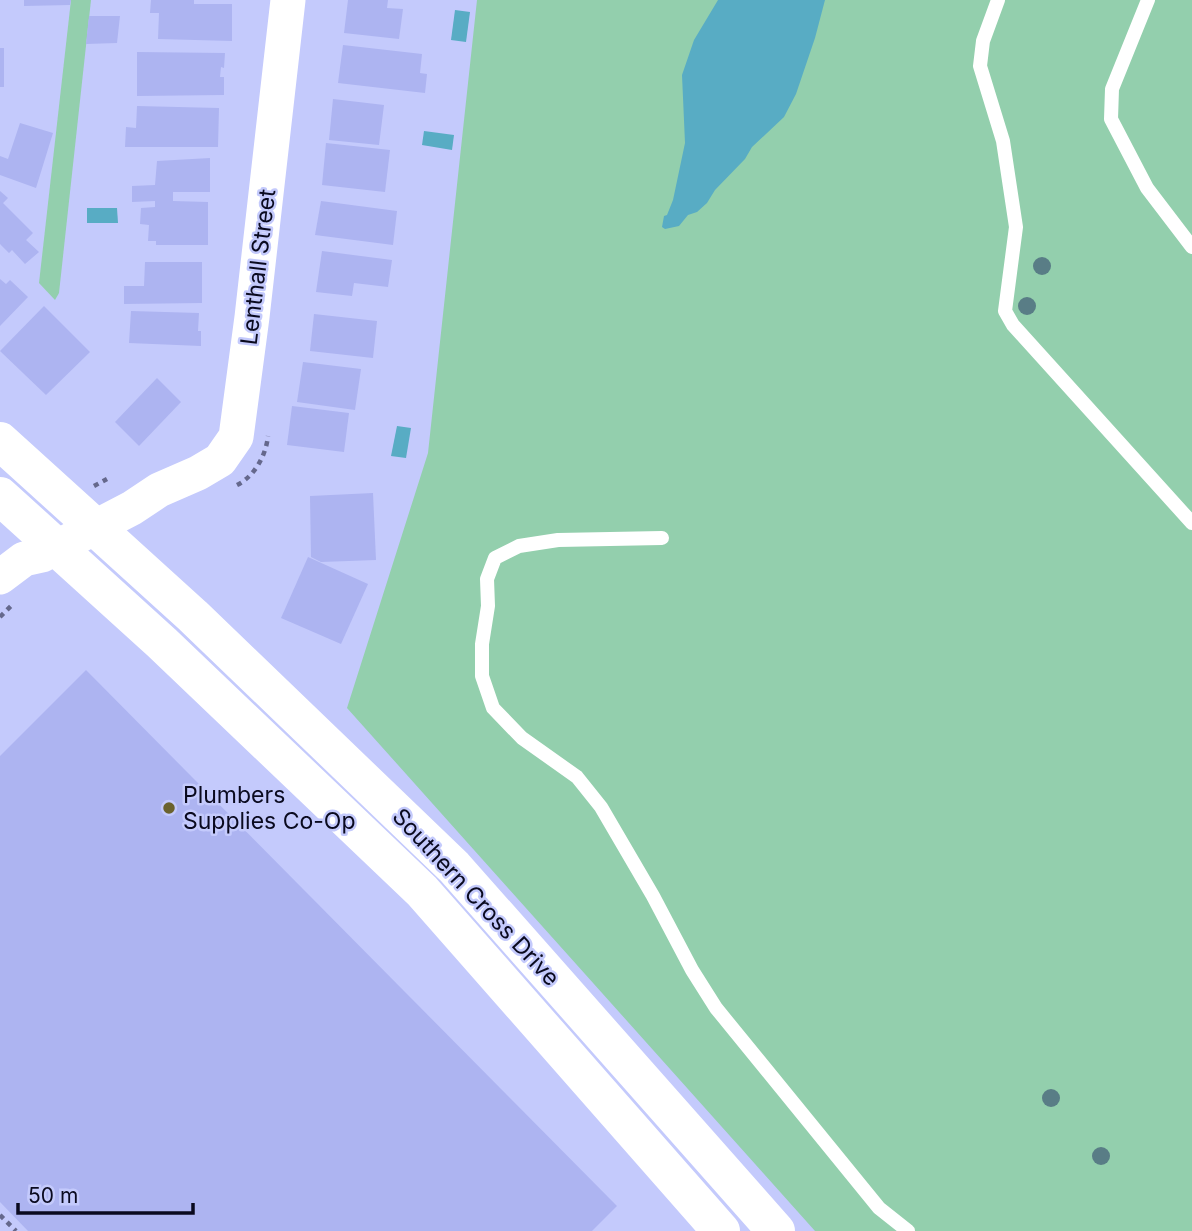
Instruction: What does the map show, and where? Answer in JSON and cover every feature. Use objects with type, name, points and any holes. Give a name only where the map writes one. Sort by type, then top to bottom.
[{"type":"highway","name":"Southern Cross Drive","points":[[0,441],[193,616],[454,867],[776,1231]]},
{"type":"highway","name":"Southern Cross Drive","points":[[5,501],[162,643],[422,891],[721,1231]]},
{"type":"street","name":"Lenthall Street","points":[[12,568],[32,540],[91,506],[135,490],[159,490],[198,474],[220,460],[236,437],[288,0]]},
{"type":"lane","points":[[998,0],[983,41],[980,65],[1003,141],[1016,228],[1005,311],[1013,325],[1192,523]]},
{"type":"lane","points":[[1148,0],[1112,89],[1111,119],[1147,188],[1192,247]]},
{"type":"lane","points":[[662,538],[558,540],[519,546],[495,558],[486,579],[488,606],[482,645],[482,676],[493,708],[522,738],[577,777],[601,807],[716,1008],[879,1208],[908,1231]]},
{"type":"path","points":[[0,1214],[16,1231]]},
{"type":"green space","points":[[71,0],[91,0],[59,293],[55,300],[39,283]]},
{"type":"green space","points":[[477,0],[1192,0],[1192,1231],[815,1231],[347,708],[428,453]]},
{"type":"water","points":[[718,0],[825,0],[796,94],[784,117],[752,147],[707,203],[697,212],[688,215],[679,226],[665,229],[662,227],[664,216],[667,215],[673,200],[685,143],[682,75],[694,40]]},
{"type":"water","points":[[455,10],[470,12],[466,42],[451,40]]},
{"type":"water","points":[[424,131],[454,135],[452,150],[422,145]]},
{"type":"water","points":[[87,208],[117,208],[118,223],[87,223]]},
{"type":"water","points":[[397,426],[411,428],[406,458],[391,456]]},
{"type":"building","points":[[24,0],[71,0],[70,5],[24,6]]},
{"type":"building","points":[[151,0],[194,0],[194,4],[232,4],[232,41],[158,39],[159,13],[150,13]]},
{"type":"building","points":[[348,0],[388,0],[387,8],[403,9],[399,39],[344,33]]},
{"type":"building","points":[[89,16],[120,16],[117,43],[86,44]]},
{"type":"building","points":[[343,45],[422,54],[420,73],[427,74],[425,93],[338,83]]},
{"type":"building","points":[[0,48],[4,48],[4,87],[0,87]]},
{"type":"building","points":[[137,52],[225,53],[220,77],[224,77],[224,95],[137,96]]},
{"type":"building","points":[[333,99],[384,105],[379,145],[329,140]]},
{"type":"building","points":[[137,106],[219,108],[218,147],[125,147],[126,127],[136,128]]},
{"type":"building","points":[[20,123],[53,133],[36,188],[0,175],[0,156],[8,159]]},
{"type":"building","points":[[326,143],[390,150],[385,192],[322,185]]},
{"type":"building","points":[[210,158],[210,192],[173,192],[173,201],[208,202],[208,245],[156,245],[156,241],[148,241],[149,225],[140,224],[141,208],[155,207],[155,201],[132,202],[132,186],[155,185],[157,161]]},
{"type":"building","points":[[0,191],[8,198],[3,203],[33,233],[26,240],[39,252],[25,264],[12,250],[9,253],[0,244]]},
{"type":"building","points":[[321,201],[397,211],[393,245],[315,235]]},
{"type":"building","points":[[322,251],[392,260],[388,287],[354,283],[352,296],[316,292]]},
{"type":"building","points":[[145,262],[202,262],[202,303],[124,304],[124,286],[144,286]]},
{"type":"building","points":[[0,279],[6,284],[10,280],[28,297],[0,326]]},
{"type":"building","points":[[44,306],[90,352],[46,395],[0,351]]},
{"type":"building","points":[[131,311],[199,313],[201,346],[129,343]]},
{"type":"building","points":[[314,314],[377,321],[373,358],[310,351]]},
{"type":"building","points":[[303,362],[361,369],[355,410],[297,402]]},
{"type":"building","points":[[157,378],[181,402],[139,446],[115,422]]},
{"type":"building","points":[[292,406],[349,413],[344,452],[287,445]]},
{"type":"building","points":[[373,493],[376,560],[321,562],[311,557],[310,496]]},
{"type":"building","points":[[308,557],[368,584],[341,644],[281,618]]},
{"type":"building","points":[[86,670],[617,1206],[592,1231],[28,1231],[0,1202],[0,756]]},
{"type":"place","name":"Plumbers Supplies Co-Op","points":[[169,808]]}]
